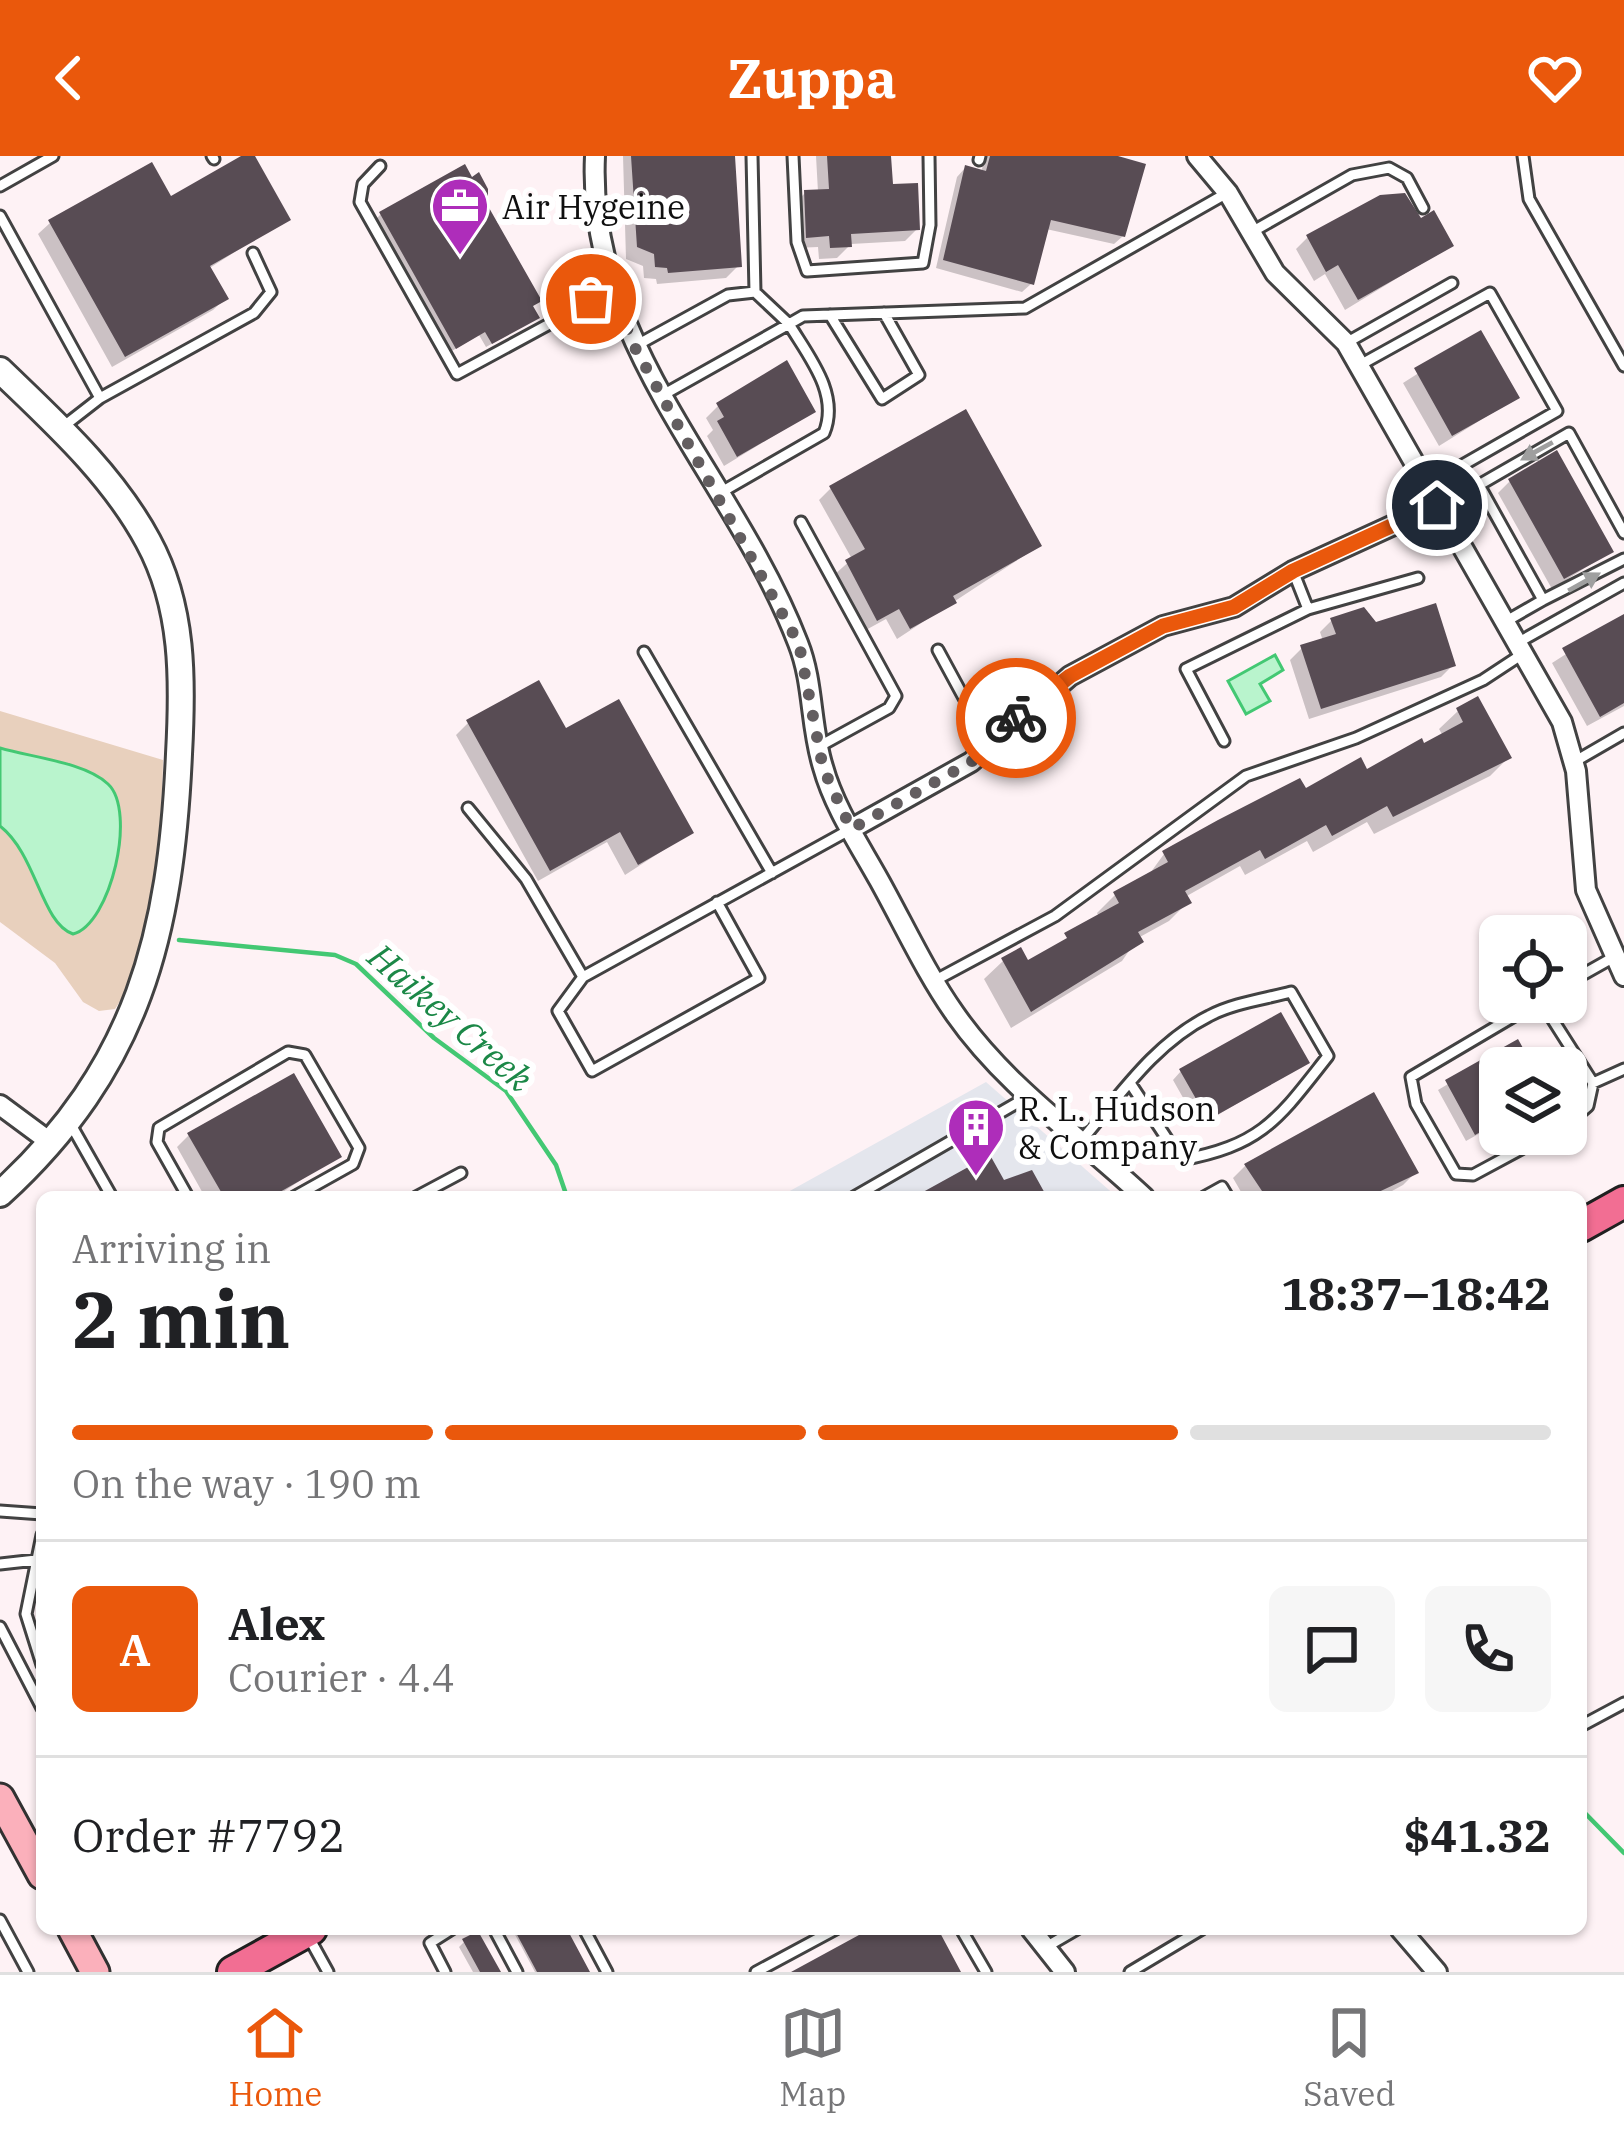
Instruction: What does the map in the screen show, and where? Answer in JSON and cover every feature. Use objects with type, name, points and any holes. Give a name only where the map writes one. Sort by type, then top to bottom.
[{"type":"main road","points":[[1587,1223],[1624,1202]]},
{"type":"main road","points":[[0,1798],[9,1837],[36,1868]]},
{"type":"main road","points":[[75,1935],[95,1972]]},
{"type":"main road","points":[[232,1972],[300,1935]]},
{"type":"street","points":[[595,156],[599,232],[612,290],[634,346],[799,644],[818,747],[851,829],[934,981],[979,1045],[1029,1096],[1137,1191]]},
{"type":"street","points":[[1197,156],[1228,193],[1275,273],[1346,343],[1562,722],[1574,762],[1586,890],[1624,976]]},
{"type":"street","points":[[0,370],[97,466],[150,544],[171,599],[183,673],[176,827],[159,938],[119,1040],[68,1120],[0,1194]]},
{"type":"street","points":[[851,829],[950,776],[1070,676],[1163,626],[1234,607],[1293,571],[1437,505]]},
{"type":"street","points":[[0,1105],[50,1142]]},
{"type":"street","points":[[1036,1935],[1065,1972]]},
{"type":"street","points":[[1405,1935],[1437,1972]]},
{"type":"lane","points":[[0,186],[53,156]]},
{"type":"lane","points":[[718,494],[824,434],[830,400],[789,324],[755,292],[752,156]]},
{"type":"lane","points":[[793,156],[797,242],[808,271],[923,262],[930,225],[929,156]]},
{"type":"lane","points":[[1523,156],[1528,199],[1624,366]]},
{"type":"lane","points":[[380,166],[363,184],[360,202],[457,374],[612,290]]},
{"type":"lane","points":[[1246,226],[1352,175],[1389,168],[1407,178],[1423,208]]},
{"type":"lane","points":[[661,396],[803,316],[1025,308],[1228,193]]},
{"type":"lane","points":[[0,216],[100,398]]},
{"type":"lane","points":[[60,430],[100,398],[254,313],[271,292],[253,253]]},
{"type":"lane","points":[[1346,343],[1452,283]]},
{"type":"lane","points":[[634,346],[728,295],[755,292]]},
{"type":"lane","points":[[1360,365],[1490,293],[1557,411],[1426,486]]},
{"type":"lane","points":[[830,315],[882,399],[919,374],[884,313]]},
{"type":"lane","points":[[1437,505],[1569,434],[1624,533]]},
{"type":"lane","points":[[1479,484],[1543,600]]},
{"type":"lane","points":[[801,522],[896,696],[889,708],[818,747]]},
{"type":"lane","points":[[1503,623],[1624,560]]},
{"type":"lane","points":[[1293,571],[1308,609]]},
{"type":"lane","points":[[1224,741],[1186,669],[1308,609],[1418,578]]},
{"type":"lane","points":[[934,981],[1055,916],[1246,776],[1356,738],[1483,680],[1518,650],[1624,583]]},
{"type":"lane","points":[[938,650],[990,746]]},
{"type":"lane","points":[[644,652],[772,872]]},
{"type":"lane","points":[[1574,762],[1624,733]]},
{"type":"lane","points":[[468,808],[526,879],[583,977]]},
{"type":"lane","points":[[717,902],[759,978],[592,1071],[558,1010],[583,977],[717,902],[851,829]]},
{"type":"lane","points":[[1587,972],[1614,957]]},
{"type":"lane","points":[[1082,1141],[1130,1083],[1165,1043],[1212,1014],[1291,992],[1328,1056],[1273,1126],[1224,1153],[1181,1160],[1130,1083]]},
{"type":"lane","points":[[1502,1023],[1411,1077],[1416,1104],[1456,1174],[1474,1175],[1511,1155]]},
{"type":"lane","points":[[1555,1023],[1593,1084],[1587,1107]]},
{"type":"lane","points":[[185,1191],[158,1142],[159,1128],[288,1052],[305,1055],[359,1148],[352,1164],[305,1191]]},
{"type":"lane","points":[[1593,1084],[1624,1069]]},
{"type":"lane","points":[[865,1191],[1029,1096]]},
{"type":"lane","points":[[68,1120],[109,1191]]},
{"type":"lane","points":[[427,1191],[461,1173]]},
{"type":"lane","points":[[877,1184],[881,1191]]},
{"type":"lane","points":[[0,1511],[36,1514]]},
{"type":"lane","points":[[36,1556],[36,1568]]},
{"type":"lane","points":[[0,1564],[35,1560]]},
{"type":"lane","points":[[36,1579],[26,1614],[36,1646]]},
{"type":"lane","points":[[0,1628],[36,1697]]},
{"type":"lane","points":[[1587,1723],[1624,1702]]},
{"type":"lane","points":[[0,1919],[28,1972]]},
{"type":"lane","points":[[311,1935],[328,1972]]},
{"type":"lane","points":[[443,1935],[430,1943],[446,1972]]},
{"type":"lane","points":[[497,1935],[517,1972]]},
{"type":"lane","points":[[587,1935],[607,1972]]},
{"type":"lane","points":[[756,1972],[825,1935]]},
{"type":"lane","points":[[964,1935],[986,1972]]},
{"type":"lane","points":[[1046,1947],[1067,1935]]},
{"type":"lane","points":[[1130,1972],[1192,1935]]},
{"type":"shaded area","points":[[1275,655],[1283,670],[1260,684],[1270,701],[1246,714],[1228,681]]},
{"type":"shaded area","points":[[0,711],[163,760],[147,924],[128,986],[115,1009],[99,1011],[83,1002],[55,963],[0,922]]},
{"type":"shaded area","points":[[0,748],[86,770],[108,784],[116,798],[120,841],[116,865],[99,910],[87,926],[73,934],[53,917],[23,854],[0,826]]},
{"type":"shaded area","points":[[986,1082],[1110,1191],[790,1191]]},
{"type":"building","points":[[241,156],[255,156],[291,220],[210,266],[229,299],[125,357],[48,220],[152,162],[171,196]]},
{"type":"building","points":[[631,156],[735,156],[742,267],[668,273],[667,268],[655,267],[654,254],[637,247]]},
{"type":"building","points":[[827,156],[891,156],[893,184],[918,183],[920,230],[851,234],[852,247],[830,248],[829,236],[806,238],[804,190],[829,189]]},
{"type":"building","points":[[990,156],[1118,156],[1146,164],[1125,237],[1051,220],[1034,285],[943,260],[965,165],[986,171]]},
{"type":"building","name":"Air Hygeine","points":[[465,164],[472,177],[479,172],[488,189],[488,206],[542,301],[533,306],[540,318],[492,344],[485,332],[456,349],[379,212]]},
{"type":"building","points":[[1405,193],[1421,218],[1434,210],[1454,246],[1358,300],[1338,265],[1326,272],[1306,235],[1380,195]]},
{"type":"building","points":[[1481,330],[1520,398],[1452,436],[1414,368]]},
{"type":"building","points":[[787,360],[816,412],[737,457],[717,421],[724,417],[716,403]]},
{"type":"building","points":[[966,409],[1042,546],[953,596],[957,603],[910,629],[899,609],[877,621],[845,560],[865,549],[829,486]]},
{"type":"building","points":[[1557,450],[1614,552],[1564,579],[1508,479]]},
{"type":"building","points":[[1436,603],[1456,666],[1321,709],[1300,645],[1336,634],[1330,618],[1364,607],[1376,622]]},
{"type":"building","points":[[1624,614],[1624,703],[1600,717],[1562,648]]},
{"type":"building","points":[[539,680],[566,728],[619,699],[694,833],[638,865],[620,832],[550,871],[466,720]]},
{"type":"building","points":[[1478,696],[1512,758],[1393,817],[1387,806],[1332,836],[1326,825],[1265,859],[1260,850],[1185,891],[1192,903],[1138,932],[1144,942],[1031,1012],[1001,958],[1021,947],[1028,960],[1067,938],[1064,933],[1119,903],[1113,892],[1168,862],[1162,851],[1218,820],[1300,778],[1306,788],[1361,757],[1367,769],[1422,738],[1424,743],[1463,722],[1456,708]]},
{"type":"building","points":[[1281,1012],[1310,1063],[1208,1120],[1179,1069]]},
{"type":"building","points":[[1479,1061],[1479,1133],[1475,1135],[1445,1080]]},
{"type":"building","points":[[294,1073],[342,1157],[282,1191],[221,1191],[187,1133]]},
{"type":"building","points":[[1374,1092],[1419,1173],[1381,1191],[1262,1191],[1244,1164]]},
{"type":"building","name":"R. L. Hudson & Company","points":[[990,1155],[1004,1180],[1032,1170],[1044,1191],[925,1191]]},
{"type":"building","points":[[480,1935],[501,1972],[480,1972],[462,1939]]},
{"type":"building","points":[[517,1935],[570,1935],[590,1972],[537,1972]]},
{"type":"building","points":[[859,1935],[941,1935],[961,1972],[791,1972]]},
{"type":"waterway","name":"Haikey Creek","points":[[179,940],[335,955],[356,964],[434,1038],[506,1091],[556,1165],[565,1191]]},
{"type":"waterway","name":"Haikey Creek","points":[[1587,1815],[1624,1853]]},
{"type":"way so far","points":[[591,299],[612,290],[647,371],[785,613],[806,666],[823,768],[851,829],[971,762],[1016,718]]},
{"type":"place","name":"Air Hygeine","points":[[460,257]]},
{"type":"place","name":"R. L. Hudson & Company","points":[[976,1178]]},
{"type":"route","points":[[1016,718],[1070,676],[1163,626],[1234,607],[1293,571],[1437,505]]}]
